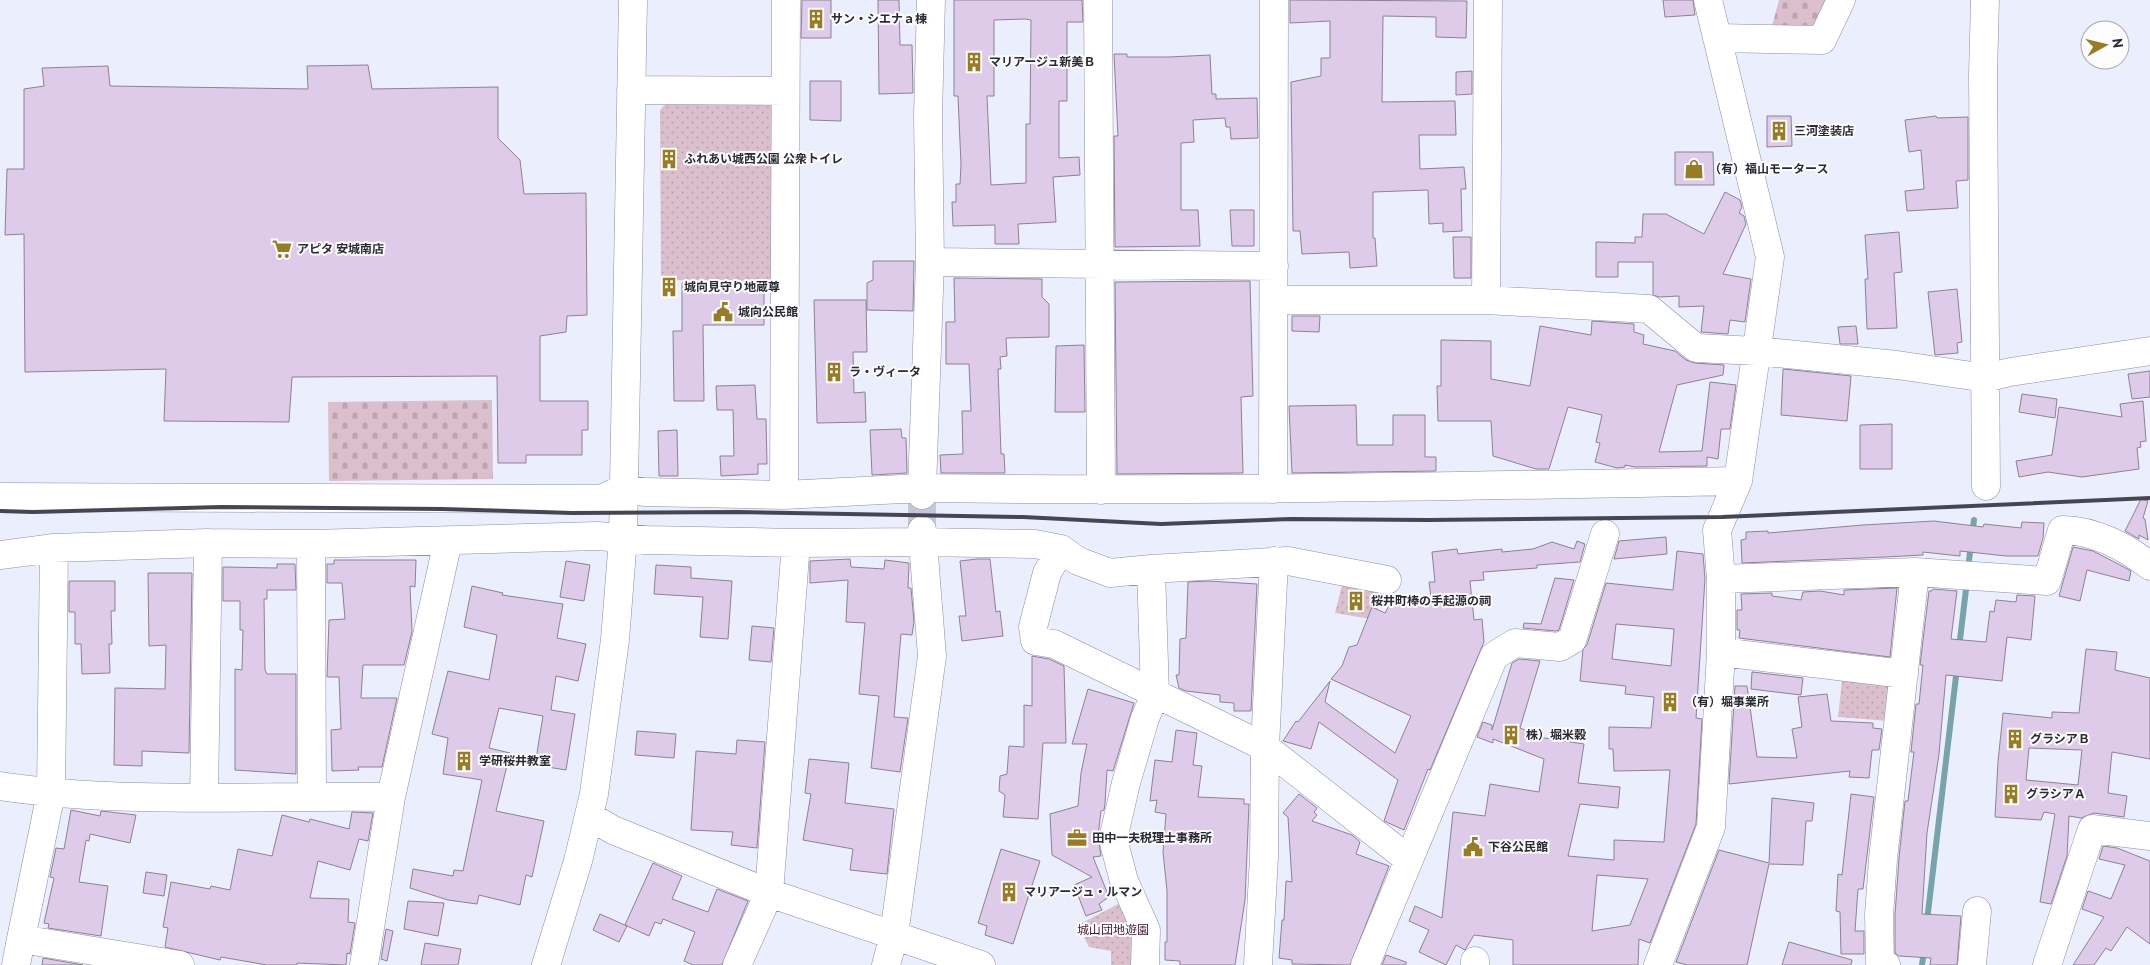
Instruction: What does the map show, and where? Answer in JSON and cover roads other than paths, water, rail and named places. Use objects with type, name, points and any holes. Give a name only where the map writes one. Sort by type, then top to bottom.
[{"type":"street","points":[[546,965],[578,861],[594,794],[615,640],[623,538],[633,0]]},
{"type":"street","points":[[784,495],[786,0]]},
{"type":"street","points":[[922,492],[930,262],[928,116],[932,0]]},
{"type":"street","points":[[1098,0],[1101,264],[1100,490]]},
{"type":"street","points":[[1273,489],[1274,0]]},
{"type":"street","points":[[1486,300],[1488,0]]},
{"type":"street","points":[[1658,965],[1711,827],[1720,652],[1721,579],[1717,530],[1738,481],[1770,257],[1708,0]]},
{"type":"street","points":[[1717,38],[1822,40],[1841,0]]},
{"type":"street","points":[[1985,0],[1983,74],[1986,486]]},
{"type":"street","points":[[631,90],[785,91]]},
{"type":"street","points":[[930,262],[1274,266]]},
{"type":"street","points":[[1274,300],[1486,300],[1649,309],[1696,348],[1756,351],[1897,365],[1986,378],[2010,372],[2150,351]]},
{"type":"street","points":[[0,497],[601,499],[623,489],[644,492],[784,495],[1738,481]]},
{"type":"street","points":[[1721,579],[1915,572],[2047,581],[2062,530],[2078,530],[2130,551],[2150,566]]},
{"type":"street","points":[[1366,965],[1494,656],[1515,643],[1560,647],[1572,640],[1605,534]]},
{"type":"street","points":[[0,555],[54,548],[208,543],[311,544],[598,536],[796,543],[922,536],[1035,544],[1061,549],[1078,561],[1110,573],[1288,561],[1386,580]]},
{"type":"street","points":[[886,965],[894,935],[932,656],[922,536]]},
{"type":"street","points":[[364,965],[391,797],[448,541]]},
{"type":"street","points":[[204,797],[208,543]]},
{"type":"street","points":[[737,965],[769,893],[796,543]]},
{"type":"street","points":[[311,544],[312,796]]},
{"type":"street","points":[[16,965],[51,793],[54,548]]},
{"type":"street","points":[[1061,549],[1047,572],[1033,627],[1035,641],[1054,644],[1155,695],[1265,747],[1408,860]]},
{"type":"street","points":[[1258,965],[1264,857],[1265,747],[1274,561]]},
{"type":"street","points":[[1144,965],[1146,930],[1124,881],[1113,839],[1126,783],[1145,718],[1155,695],[1151,569]]},
{"type":"street","points":[[1886,965],[1880,962],[1879,915],[1915,572]]},
{"type":"street","points":[[1720,652],[1904,674]]},
{"type":"street","points":[[0,786],[51,793],[133,797],[391,797]]},
{"type":"street","points":[[589,816],[613,830],[769,893],[981,965]]},
{"type":"street","points":[[2046,965],[2092,829],[2150,836]]},
{"type":"street","points":[[1972,965],[1977,911]]},
{"type":"street","points":[[21,939],[163,964]]},
{"type":"waterway","points":[[1972,534],[1974,520]]},
{"type":"waterway","points":[[1968,569],[1971,544]]},
{"type":"waterway","points":[[1959,648],[1967,581]]},
{"type":"waterway","points":[[1927,921],[1957,668]]},
{"type":"waterway","points":[[1922,965],[1924,951]]},
{"type":"tunnel","points":[[922,495],[922,530]]},
{"type":"railway","points":[[0,511],[33,512],[221,507],[442,509],[572,513],[738,512],[1023,517],[1161,524],[1291,519],[1427,520],[1722,517],[2150,498]]},
{"type":"place","name":"サン・シエナａ棟","points":[[816,19]]},
{"type":"place","name":"マリアージュ新美Ｂ","points":[[974,62]]},
{"type":"place","name":"三河塗装店","points":[[1779,131]]},
{"type":"place","name":"ふれあい城西公園 公衆トイレ","points":[[669,159]]},
{"type":"place","name":"（有）福山モータース","points":[[1694,169]]},
{"type":"place","name":"アピタ 安城南店","points":[[282,249]]},
{"type":"place","name":"城向見守り地蔵尊","points":[[669,287]]},
{"type":"place","name":"城向公民館","points":[[723,312]]},
{"type":"place","name":"ラ・ヴィータ","points":[[834,372]]},
{"type":"place","name":"桜井町棒の手起源の祠","points":[[1356,601]]},
{"type":"place","name":"（有）堀事業所","points":[[1670,702]]},
{"type":"place","name":"株）堀米穀","points":[[1511,735]]},
{"type":"place","name":"グラシアＢ","points":[[2015,739]]},
{"type":"place","name":"学研桜井教室","points":[[464,761]]},
{"type":"place","name":"グラシアＡ","points":[[2011,794]]},
{"type":"place","name":"田中一夫税理士事務所","points":[[1077,838]]},
{"type":"place","name":"下谷公民館","points":[[1473,847]]},
{"type":"place","name":"マリアージュ・ルマン","points":[[1009,892]]},
{"type":"park label","name":"城山団地遊園","points":[[1113,930]]}]
